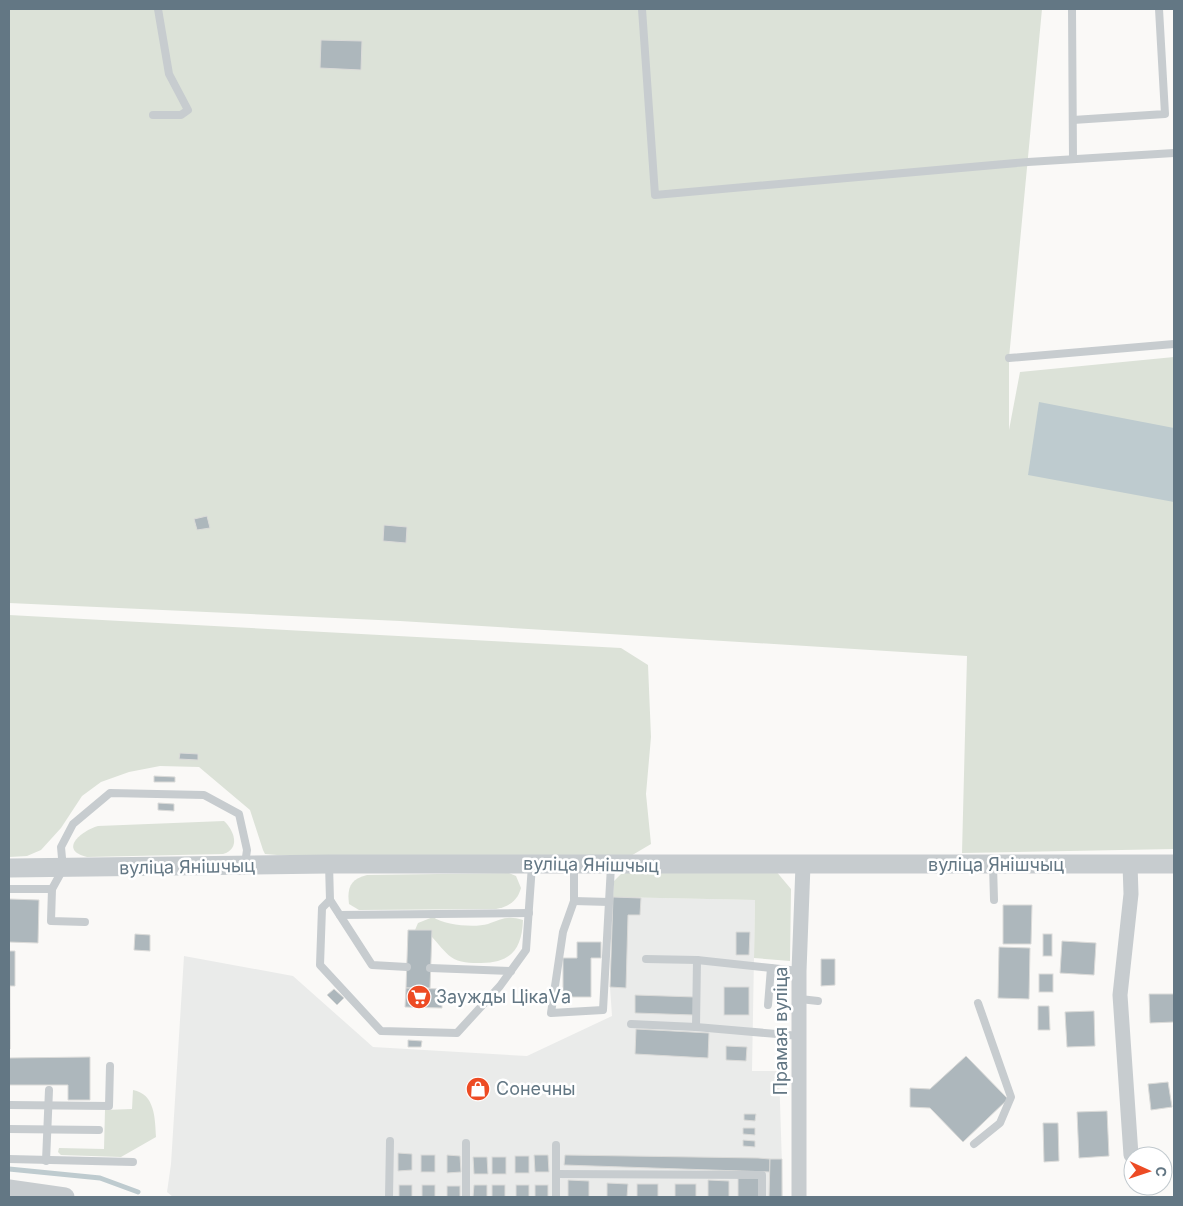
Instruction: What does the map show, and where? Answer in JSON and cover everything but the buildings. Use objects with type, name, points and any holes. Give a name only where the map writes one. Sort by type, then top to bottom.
[{"type":"street","name":"вуліца Янішчыц","points":[[9,868],[63,869],[330,864],[611,866],[1174,864]]},
{"type":"street","points":[[1130,864],[1131,894],[1120,995],[1131,1146]]},
{"type":"street","name":"Прамая вуліца","points":[[799,1197],[799,971],[803,865]]},
{"type":"street","points":[[9,1189],[65,1197]]},
{"type":"lane","points":[[152,115],[181,115],[188,110],[169,74],[158,9]]},
{"type":"lane","points":[[642,9],[655,195],[1174,152]]},
{"type":"lane","points":[[1072,9],[1073,159]]},
{"type":"lane","points":[[1073,120],[1165,114],[1159,9]]},
{"type":"lane","points":[[1009,358],[1174,344]]},
{"type":"lane","points":[[85,922],[51,921],[52,889],[63,869],[61,847],[73,824],[110,793],[204,795],[239,814],[247,850],[245,866]]},
{"type":"lane","points":[[330,864],[330,900],[372,965],[407,966]]},
{"type":"lane","points":[[330,900],[322,908],[320,965],[381,1032],[457,1033],[511,971],[526,950],[532,864]]},
{"type":"lane","points":[[574,865],[574,901],[563,932],[551,1013],[603,1010],[611,866]]},
{"type":"lane","points":[[993,865],[994,900]]},
{"type":"lane","points":[[9,889],[52,889]]},
{"type":"lane","points":[[574,901],[609,902]]},
{"type":"lane","points":[[340,915],[529,913]]},
{"type":"lane","points":[[646,959],[697,960],[799,971]]},
{"type":"lane","points":[[696,1027],[697,960]]},
{"type":"lane","points":[[430,968],[511,971]]},
{"type":"lane","points":[[768,1004],[771,968]]},
{"type":"lane","points":[[800,999],[818,1001]]},
{"type":"lane","points":[[974,1144],[1000,1123],[1011,1097],[978,1002]]},
{"type":"lane","points":[[631,1024],[696,1027],[800,1036]]},
{"type":"lane","points":[[9,1105],[110,1106],[110,1066]]},
{"type":"lane","points":[[46,1161],[49,1090]]},
{"type":"lane","points":[[9,1129],[99,1130]]},
{"type":"lane","points":[[389,1197],[390,1141]]},
{"type":"lane","points":[[466,1143],[466,1197]]},
{"type":"lane","points":[[556,1145],[556,1197]]},
{"type":"lane","points":[[9,1158],[46,1161],[133,1162]]},
{"type":"lane","points":[[556,1174],[762,1175],[762,1197]]},
{"type":"shaded area","points":[[9,9],[1042,9],[1009,358],[1009,430],[1020,372],[1174,357],[1174,849],[962,853],[967,656],[400,621],[9,603]]},
{"type":"shaded area","points":[[1039,402],[1174,428],[1174,502],[1028,475]]},
{"type":"shaded area","points":[[9,615],[621,648],[648,665],[651,737],[646,794],[651,844],[629,857],[265,854],[250,810],[199,767],[160,766],[129,772],[101,782],[82,796],[61,828],[41,850],[27,856],[9,857]]},
{"type":"shaded area","points":[[224,821],[231,829],[234,844],[229,852],[223,854],[87,857],[78,854],[74,850],[73,845],[79,836],[98,826]]},
{"type":"shaded area","points":[[626,869],[775,870],[791,889],[790,961],[754,958],[755,900],[613,897],[614,881]]},
{"type":"shaded area","points":[[509,873],[516,876],[521,888],[517,897],[508,905],[495,909],[359,910],[349,904],[349,889],[351,885],[357,879],[367,875]]},
{"type":"shaded area","name":"Сонечны","points":[[613,897],[755,900],[752,1071],[779,1071],[783,1197],[173,1197],[167,1192],[171,1164],[184,956],[293,976],[373,1047],[527,1056],[612,1016],[610,987]]},
{"type":"shaded area","points":[[433,917],[444,922],[467,926],[488,924],[505,918],[523,920],[520,939],[513,952],[500,960],[477,963],[454,959],[432,937],[431,930],[415,930],[418,923]]},
{"type":"shaded area","points":[[133,1090],[146,1096],[150,1102],[154,1115],[156,1137],[121,1157],[61,1155],[58,1152],[59,1148],[104,1149],[105,1110],[132,1109]]},
{"type":"waterway","points":[[9,1169],[100,1178],[138,1192]]},
{"type":"place","name":"Заужды ЦікаVа","points":[[419,997]]},
{"type":"place","name":"Сонечны","points":[[478,1089]]}]
